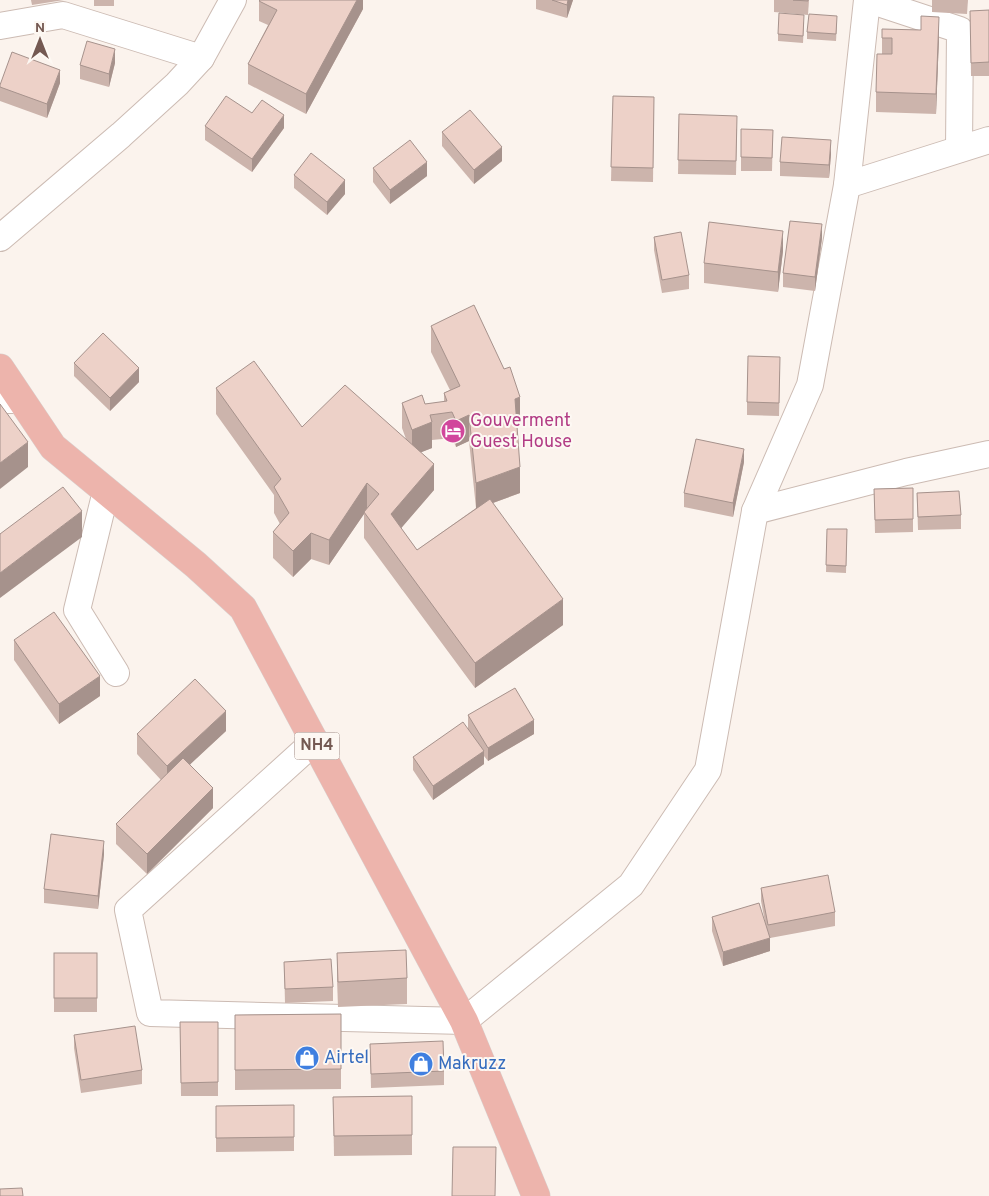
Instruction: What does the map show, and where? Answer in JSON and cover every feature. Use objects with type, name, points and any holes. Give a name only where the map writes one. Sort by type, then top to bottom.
[{"type":"highway","name":"NH4","points":[[0,368],[11,400],[53,447],[196,565],[243,608],[464,1021],[536,1196]]},
{"type":"street","points":[[0,238],[121,135],[177,84],[201,58],[233,0]]},
{"type":"street","points":[[315,741],[128,910],[150,1013],[464,1021],[631,885],[708,770],[755,511],[810,386],[847,185],[868,0],[926,9],[960,30],[959,149]]},
{"type":"street","points":[[0,26],[64,15],[201,58]]},
{"type":"street","points":[[847,185],[989,140]]},
{"type":"street","points":[[755,511],[906,472],[989,454]]},
{"type":"street","points":[[106,491],[76,610],[116,673]]},
{"type":"building","points":[[260,0],[357,0],[306,94],[248,64],[277,10]]},
{"type":"building","points":[[552,0],[568,0],[567,5]]},
{"type":"building","points":[[989,10],[989,62],[971,63],[970,11]]},
{"type":"building","points":[[779,13],[804,15],[803,36],[778,34]]},
{"type":"building","points":[[809,14],[837,16],[836,34],[807,32]]},
{"type":"building","points":[[921,16],[939,17],[936,94],[876,92],[877,54],[892,54],[892,38],[882,38],[882,29],[921,30]]},
{"type":"building","points":[[87,41],[115,49],[109,74],[80,65]]},
{"type":"building","points":[[12,52],[60,70],[47,104],[0,87]]},
{"type":"building","points":[[226,96],[252,113],[262,100],[284,115],[252,159],[205,126]]},
{"type":"building","points":[[613,96],[654,97],[653,168],[611,167]]},
{"type":"building","points":[[470,110],[502,147],[474,170],[442,132]]},
{"type":"building","points":[[679,114],[737,116],[736,161],[678,160]]},
{"type":"building","points":[[741,129],[773,130],[772,158],[741,157]]},
{"type":"building","points":[[782,137],[831,140],[829,165],[780,162]]},
{"type":"building","points":[[410,140],[427,162],[390,190],[373,168]]},
{"type":"building","points":[[311,153],[345,180],[327,202],[294,175]]},
{"type":"building","points":[[790,221],[822,224],[815,277],[783,273]]},
{"type":"building","points":[[709,222],[783,231],[778,272],[704,263]]},
{"type":"building","points":[[681,232],[689,275],[662,280],[654,237]]},
{"type":"building","points":[[474,305],[504,369],[510,367],[520,397],[515,399],[520,467],[476,483],[469,415],[456,421],[452,412],[430,415],[432,422],[412,430],[402,403],[422,395],[425,404],[447,401],[444,393],[460,386],[431,326]]},
{"type":"building","points":[[103,333],[139,368],[110,398],[74,363]]},
{"type":"building","points":[[748,356],[780,357],[779,403],[747,402]]},
{"type":"building","points":[[254,361],[302,427],[345,385],[434,464],[391,514],[417,550],[490,499],[563,599],[475,663],[364,512],[379,494],[367,483],[329,540],[311,533],[293,551],[273,532],[289,513],[274,487],[281,479],[216,388]]},
{"type":"building","points":[[0,404],[28,442],[0,463]]},
{"type":"building","points":[[696,439],[744,449],[733,503],[684,493]]},
{"type":"building","points":[[63,487],[82,511],[0,573],[0,534]]},
{"type":"building","points":[[913,488],[913,519],[875,520],[874,489]]},
{"type":"building","points":[[959,491],[961,515],[918,517],[917,493]]},
{"type":"building","points":[[827,529],[847,529],[846,566],[826,565]]},
{"type":"building","points":[[54,612],[100,676],[59,704],[14,640]]},
{"type":"building","points":[[195,679],[226,711],[167,766],[137,734]]},
{"type":"building","points":[[515,688],[534,720],[488,748],[468,715]]},
{"type":"building","points":[[463,722],[484,751],[433,786],[413,757]]},
{"type":"building","points":[[183,758],[213,788],[147,854],[116,824]]},
{"type":"building","points":[[51,834],[104,841],[98,896],[44,889]]},
{"type":"building","points":[[828,875],[835,912],[768,925],[761,888]]},
{"type":"building","points":[[759,903],[770,938],[723,952],[712,917]]},
{"type":"building","points":[[406,950],[407,978],[338,982],[337,953]]},
{"type":"building","points":[[54,953],[97,953],[97,998],[54,998]]},
{"type":"building","points":[[331,959],[333,987],[285,989],[284,962]]},
{"type":"building","points":[[341,1014],[341,1069],[235,1070],[235,1015]]},
{"type":"building","points":[[180,1022],[218,1022],[218,1082],[181,1083]]},
{"type":"building","points":[[135,1026],[142,1070],[81,1080],[74,1035]]},
{"type":"building","points":[[443,1041],[444,1071],[371,1074],[370,1044]]},
{"type":"building","points":[[412,1096],[412,1135],[334,1136],[333,1097]]},
{"type":"building","points":[[294,1105],[294,1137],[216,1138],[216,1106]]},
{"type":"building","points":[[453,1147],[496,1147],[495,1196],[452,1196]]},
{"type":"building","points":[[22,1188],[23,1196],[0,1196],[0,1189]]},
{"type":"place","name":"Gouverment Guest House","points":[[453,431]]},
{"type":"place","name":"Airtel","points":[[307,1058]]},
{"type":"place","name":"Makruzz","points":[[421,1064]]}]
